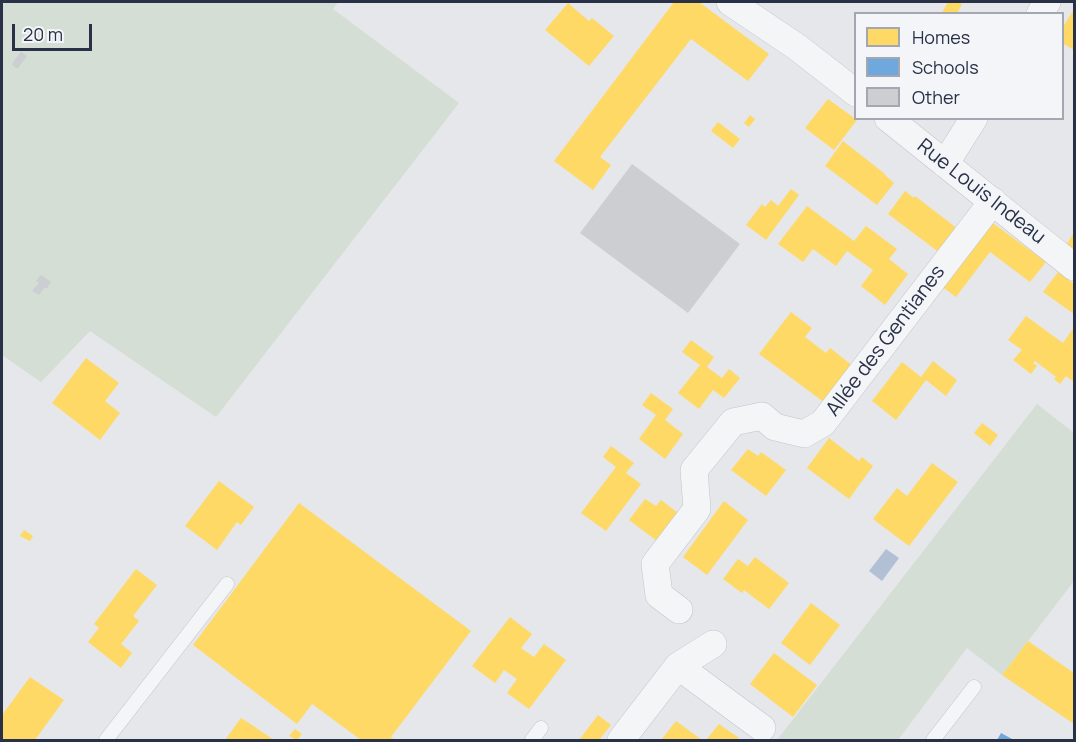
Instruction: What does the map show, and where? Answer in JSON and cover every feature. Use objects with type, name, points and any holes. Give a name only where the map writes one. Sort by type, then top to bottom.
[{"type":"street","points":[[730,2],[797,47],[854,92]]},
{"type":"street","name":"Rue Louis Indeau","points":[[890,120],[1074,267]]},
{"type":"street","points":[[945,164],[973,120]]},
{"type":"street","name":"Allée des Gentianes","points":[[679,610],[659,595],[655,564],[697,509],[694,470],[733,422],[762,416],[775,427],[804,434],[823,423],[993,201]]},
{"type":"street","points":[[621,741],[678,666],[714,644]]},
{"type":"street","points":[[678,666],[762,728]]},
{"type":"lane","points":[[106,741],[227,584]]},
{"type":"lane","points":[[933,741],[974,687]]},
{"type":"lane","points":[[532,741],[541,728]]},
{"type":"shaded area","points":[[2,2],[338,2],[333,9],[459,103],[216,417],[90,331],[41,382],[2,355]]},
{"type":"shaded area","points":[[1037,404],[1074,433],[1074,581],[1002,675],[967,648],[898,740],[777,740]]},
{"type":"water","points":[[886,549],[899,558],[882,581],[869,571]]},
{"type":"building: Homes","points":[[674,2],[699,2],[769,54],[748,81],[691,39],[600,157],[611,165],[593,190],[554,161]]},
{"type":"building: Homes","points":[[948,2],[962,4],[958,12],[942,12]]},
{"type":"building: Homes","points":[[568,3],[589,21],[592,18],[614,36],[589,66],[545,30]]},
{"type":"building: Homes","points":[[1073,11],[1074,50],[1064,44],[1064,25]]},
{"type":"building: Homes","points":[[828,99],[857,120],[834,150],[805,128]]},
{"type":"building: Homes","points":[[750,115],[755,119],[749,127],[744,123]]},
{"type":"building: Homes","points":[[718,122],[740,139],[733,148],[711,131]]},
{"type":"building: Homes","points":[[843,141],[894,183],[877,205],[825,166]]},
{"type":"building: Homes","points":[[791,189],[799,195],[766,240],[746,225],[762,204],[765,207],[771,200],[778,206]]},
{"type":"building: Homes","points":[[905,191],[958,229],[940,253],[888,214]]},
{"type":"building: Homes","points":[[807,206],[854,241],[866,226],[897,249],[889,259],[908,274],[885,305],[861,286],[873,270],[847,251],[836,266],[813,249],[803,262],[778,244]]},
{"type":"building: Homes","points":[[990,221],[1046,262],[1030,282],[990,252],[956,297],[941,286]]},
{"type":"building: Homes","points":[[1074,232],[1074,253],[1065,247]]},
{"type":"building: Homes","points":[[1058,272],[1074,284],[1074,314],[1043,292]]},
{"type":"building: Homes","points":[[791,312],[812,328],[805,337],[826,353],[830,348],[853,366],[825,403],[759,354]]},
{"type":"building: Homes","points":[[1026,316],[1063,343],[1074,327],[1074,382],[1066,376],[1060,384],[1054,379],[1056,377],[1035,361],[1033,363],[1037,366],[1031,374],[1013,360],[1022,350],[1008,340]]},
{"type":"building: Homes","points":[[691,340],[714,357],[707,367],[722,378],[729,369],[740,378],[724,398],[713,390],[699,409],[678,393],[700,365],[682,352]]},
{"type":"building: Homes","points":[[86,358],[119,383],[105,401],[120,413],[100,440],[52,403]]},
{"type":"building: Homes","points":[[933,361],[957,380],[946,396],[926,380],[896,420],[872,401],[902,362],[921,377]]},
{"type":"building: Homes","points":[[651,393],[673,409],[665,420],[683,434],[665,459],[639,439],[656,415],[642,405]]},
{"type":"building: Homes","points":[[982,423],[998,435],[990,446],[974,433]]},
{"type":"building: Homes","points":[[829,438],[859,461],[862,457],[873,466],[849,499],[807,468]]},
{"type":"building: Homes","points":[[611,446],[634,463],[626,473],[641,484],[606,531],[581,513],[616,467],[603,457]]},
{"type":"building: Homes","points":[[748,449],[758,456],[761,452],[786,470],[766,496],[731,470]]},
{"type":"building: Homes","points":[[932,463],[958,482],[909,546],[873,519],[897,488],[907,496]]},
{"type":"building: Homes","points":[[219,481],[254,507],[241,525],[237,522],[217,550],[185,526]]},
{"type":"building: Homes","points":[[645,499],[656,506],[661,500],[682,516],[661,544],[629,520]]},
{"type":"building: Homes","points":[[724,501],[748,520],[707,575],[683,557]]},
{"type":"building: Homes","points":[[299,503],[471,631],[391,737],[395,740],[361,740],[312,704],[297,724],[193,645]]},
{"type":"building: Homes","points":[[24,530],[33,536],[30,541],[20,536]]},
{"type":"building: Homes","points":[[755,557],[789,583],[769,609],[744,590],[742,593],[723,579],[738,559],[748,566]]},
{"type":"building: Homes","points":[[136,569],[157,585],[133,616],[139,621],[121,644],[132,653],[121,668],[88,642],[99,628],[94,624]]},
{"type":"building: Homes","points":[[811,603],[840,625],[810,665],[781,643]]},
{"type":"building: Homes","points":[[510,617],[532,634],[521,648],[534,657],[544,644],[566,660],[529,709],[507,693],[517,679],[504,670],[495,683],[472,666]]},
{"type":"building: Homes","points":[[1028,641],[1074,673],[1074,724],[1002,675]]},
{"type":"building: Homes","points":[[774,653],[817,685],[793,717],[750,684]]},
{"type":"building: Homes","points":[[30,677],[64,700],[35,740],[2,740],[2,715]]},
{"type":"building: Homes","points":[[598,715],[611,725],[599,740],[579,740]]},
{"type":"building: Homes","points":[[241,718],[252,725],[274,740],[225,740]]},
{"type":"building: Homes","points":[[676,721],[702,740],[661,740]]},
{"type":"building: Homes","points":[[719,724],[739,738],[737,740],[706,740]]},
{"type":"building: Homes","points":[[295,729],[302,734],[297,740],[289,736]]},
{"type":"building: Schools","points":[[1001,733],[1014,740],[997,740]]},
{"type":"building: Other","points":[[21,52],[27,56],[16,68],[12,65]]},
{"type":"building: Other","points":[[632,164],[740,244],[688,313],[580,233]]},
{"type":"building: Other","points":[[41,275],[51,282],[39,295],[32,291],[39,283],[36,281]]}]
